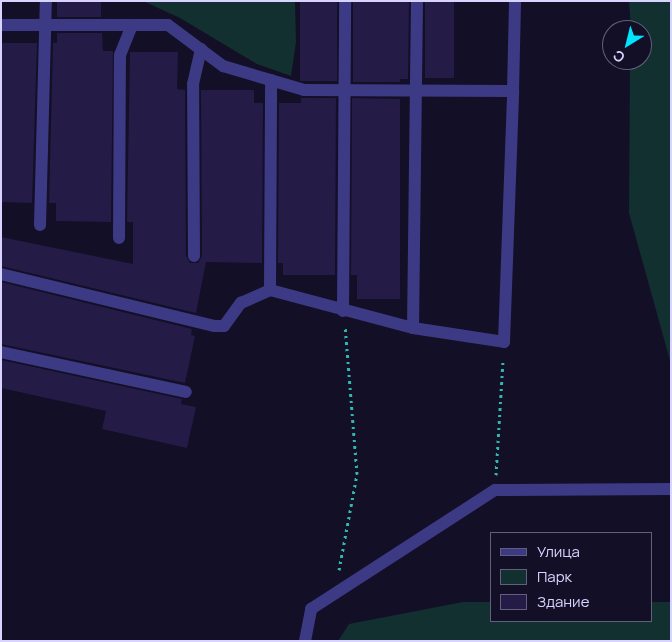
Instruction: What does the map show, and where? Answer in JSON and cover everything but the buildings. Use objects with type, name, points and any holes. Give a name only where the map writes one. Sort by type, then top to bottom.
[{"type":"street","points":[[40,225],[46,1]]},
{"type":"street","points":[[343,311],[346,90],[345,1]]},
{"type":"street","points":[[413,328],[418,90],[417,1]]},
{"type":"street","points":[[1,274],[215,326],[224,326],[241,303],[270,290],[343,311],[413,328],[504,342],[515,1]]},
{"type":"street","points":[[1,25],[168,24],[223,66],[304,90],[513,91]]},
{"type":"street","points":[[119,238],[120,55],[132,25]]},
{"type":"street","points":[[194,256],[193,84],[201,49]]},
{"type":"street","points":[[270,290],[271,80]]},
{"type":"street","points":[[1,352],[186,392]]},
{"type":"street","points":[[305,641],[311,609],[495,490],[671,489]]},
{"type":"path","points":[[335,594],[357,474],[343,311]]},
{"type":"path","points":[[495,490],[504,342]]},
{"type":"green space","points":[[143,1],[295,1],[296,42],[291,76],[257,64],[180,18]]},
{"type":"green space","points":[[629,1],[671,1],[671,364],[629,213],[630,70],[652,70],[652,20],[630,20]]},
{"type":"green space","points":[[463,602],[490,602],[490,622],[652,622],[652,602],[671,602],[671,641],[338,641],[349,624]]}]
